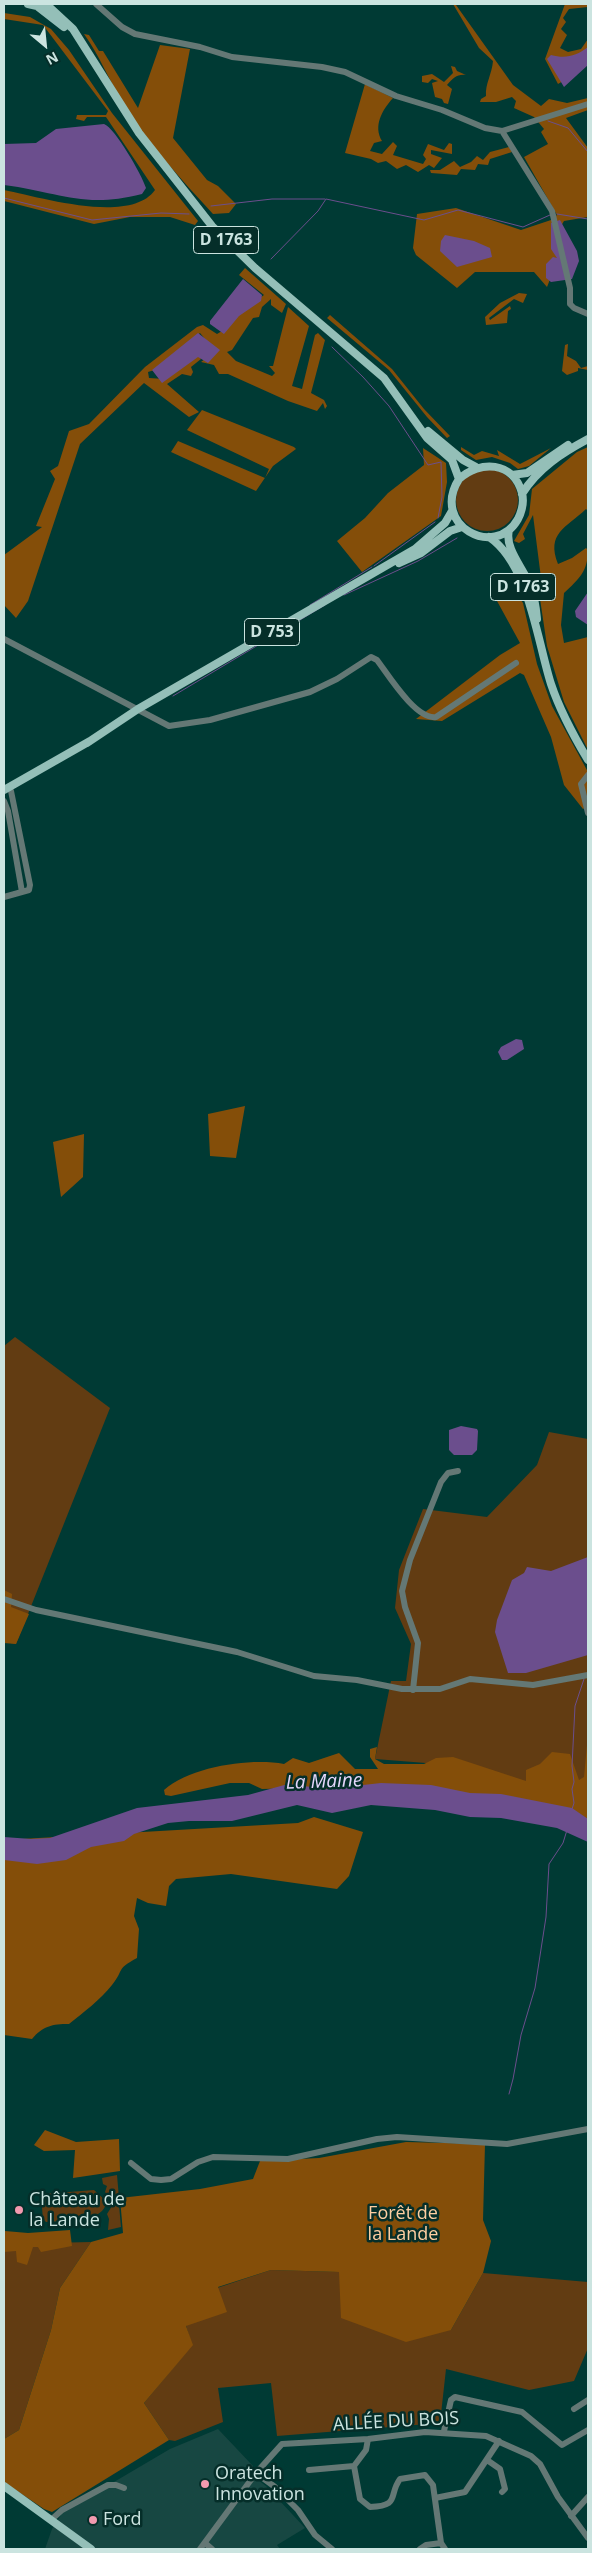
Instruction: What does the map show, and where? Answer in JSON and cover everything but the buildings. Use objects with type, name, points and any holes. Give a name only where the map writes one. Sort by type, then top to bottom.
[{"type":"main road","name":"D 1763","points":[[28,4],[37,6],[60,24],[89,52]]},
{"type":"main road","name":"D 1763","points":[[46,4],[72,29],[89,52],[117,102],[138,133],[212,226],[255,268],[384,378],[433,436],[462,460],[476,467]]},
{"type":"main road","name":"D 1763","points":[[399,397],[427,438],[452,460],[459,478]]},
{"type":"main road","points":[[512,475],[527,473],[557,450],[588,438]]},
{"type":"main road","points":[[522,494],[512,475],[497,466],[476,467],[459,478],[451,498],[452,511],[462,527],[469,533],[489,537],[509,530],[521,512],[522,494],[532,479],[546,465],[588,438]]},
{"type":"main road","name":"D 753","points":[[6,793],[140,710],[415,549],[445,523],[452,511]]},
{"type":"main road","name":"D 753","points":[[367,576],[413,557],[450,531],[462,527]]},
{"type":"main road","name":"D 1763","points":[[509,530],[507,536],[510,547],[532,590],[540,646]]},
{"type":"main road","name":"D 1763","points":[[489,537],[502,549],[522,584],[563,716],[588,760]]},
{"type":"main road","points":[[4,2486],[91,2549]]},
{"type":"street","points":[[96,4],[116,22],[135,34],[200,47],[232,57],[322,66],[339,70],[368,81],[396,96],[442,110],[485,128],[502,131],[588,104]]},
{"type":"street","points":[[502,131],[552,211],[570,288],[570,304],[574,308],[588,314]]},
{"type":"street","points":[[4,640],[168,726],[210,720],[310,692],[337,680],[371,657],[376,660],[416,710],[430,718],[436,717],[516,663]]},
{"type":"street","points":[[588,776],[581,784],[588,813]]},
{"type":"street","points":[[4,897],[29,890],[30,885],[6,793]]},
{"type":"street","points":[[4,801],[8,812],[22,892]]},
{"type":"street","points":[[413,1690],[418,1643],[405,1607],[402,1591],[410,1560],[441,1482],[448,1473],[458,1471]]},
{"type":"street","points":[[4,1599],[36,1610],[237,1652],[314,1676],[357,1680],[413,1690],[440,1689],[470,1679],[533,1685],[588,1675]]},
{"type":"street","points":[[131,2163],[150,2179],[161,2180],[170,2179],[198,2162],[212,2157],[281,2159],[397,2137],[507,2144],[588,2129]]},
{"type":"street","points":[[444,2432],[451,2400],[456,2397],[522,2412],[562,2445],[588,2430]]},
{"type":"street","points":[[574,2409],[588,2400]]},
{"type":"street","name":"ALLÉE DU BOIS","points":[[202,2546],[257,2471],[282,2444],[444,2432],[478,2434],[531,2456],[540,2464],[558,2497],[588,2538]]},
{"type":"street","points":[[368,2439],[366,2450],[354,2466],[360,2499],[373,2507],[390,2502],[395,2496],[400,2479],[426,2475],[432,2481],[441,2543],[445,2549]]},
{"type":"street","points":[[435,2498],[465,2492],[498,2441]]},
{"type":"street","points":[[487,2460],[503,2473],[505,2489],[502,2492]]},
{"type":"street","points":[[309,2470],[354,2466]]},
{"type":"street","points":[[257,2471],[298,2510],[315,2535],[332,2549]]},
{"type":"street","points":[[51,2520],[69,2505],[108,2485],[124,2488]]},
{"type":"street","points":[[571,2516],[588,2497]]},
{"type":"street","points":[[420,2549],[426,2545],[441,2543]]},
{"type":"street","points":[[202,2546],[212,2549]]},
{"type":"shaded area","points":[[588,47],[588,65],[564,87],[547,59],[551,55],[571,56]]},
{"type":"shaded area","points":[[104,124],[115,134],[139,173],[146,188],[142,194],[103,200],[87,200],[4,185],[4,144],[36,143],[56,129]]},
{"type":"shaded area","points":[[560,220],[577,251],[579,261],[572,279],[551,282],[546,278],[546,264],[553,257],[557,258],[551,249],[551,223]]},
{"type":"shaded area","points":[[445,235],[474,241],[490,248],[492,257],[457,267],[440,251],[441,241]]},
{"type":"shaded area","points":[[243,279],[262,295],[261,301],[239,316],[224,334],[210,324],[210,321]]},
{"type":"shaded area","points":[[198,333],[220,350],[208,363],[198,357],[162,383],[152,370]]},
{"type":"shaded area","points":[[487,469],[504,474],[509,478],[513,483],[518,500],[513,517],[509,522],[504,526],[487,531],[470,526],[465,522],[461,517],[456,500],[461,483],[465,478],[470,474]]},
{"type":"shaded area","points":[[588,592],[588,625],[576,617],[575,611]]},
{"type":"shaded area","points":[[516,1039],[522,1040],[524,1049],[507,1060],[502,1060],[498,1052],[501,1047]]},
{"type":"shaded area","points":[[15,1337],[110,1408],[16,1644],[4,1642],[4,1346]]},
{"type":"shaded area","points":[[461,1426],[477,1429],[478,1431],[477,1450],[472,1455],[454,1455],[449,1450],[449,1430]]},
{"type":"shaded area","points":[[549,1432],[588,1439],[588,1814],[426,1763],[375,1759],[391,1681],[406,1681],[411,1644],[395,1608],[399,1570],[423,1509],[487,1517],[537,1465]]},
{"type":"shaded area","points":[[588,1557],[588,1655],[526,1673],[508,1673],[495,1632],[497,1620],[512,1580],[524,1573],[527,1567],[551,1571]]},
{"type":"shaded area","points":[[381,1783],[431,1785],[470,1793],[501,1794],[572,1808],[588,1819],[588,1842],[557,1828],[501,1818],[470,1817],[435,1810],[371,1805],[332,1813],[297,1805],[232,1821],[168,1823],[134,1834],[124,1841],[91,1847],[66,1860],[37,1864],[4,1860],[4,1837],[50,1838],[137,1808],[248,1795],[288,1784],[327,1789]]},
{"type":"shaded area","points":[[117,2175],[119,2198],[111,2199],[105,2192],[107,2186],[103,2184],[102,2178]]},
{"type":"shaded area","points":[[94,2190],[106,2201],[104,2208],[92,2217],[46,2222],[43,2219],[41,2197],[44,2194]]},
{"type":"shaded area","points":[[119,2205],[121,2227],[108,2230],[109,2219],[107,2214],[112,2206]]},
{"type":"shaded area","points":[[91,2242],[60,2288],[51,2330],[19,2430],[4,2439],[4,2244]]},
{"type":"shaded area","points":[[271,2270],[340,2272],[451,2330],[483,2273],[588,2282],[588,2348],[574,2381],[529,2390],[446,2369],[440,2423],[277,2436],[271,2383],[218,2388],[223,2422],[175,2441],[169,2440],[144,2403],[192,2345],[186,2326],[217,2288]]},
{"type":"shaded area","points":[[218,2429],[253,2466],[250,2474],[266,2486],[305,2528],[277,2545],[280,2549],[45,2549],[52,2529],[63,2512],[170,2449]]},
{"type":"green space","points":[[453,4],[456,5],[513,85],[541,106],[549,99],[567,103],[588,98],[588,110],[566,118],[588,148],[588,217],[564,221],[553,240],[558,259],[547,287],[534,272],[475,272],[457,288],[416,255],[413,248],[417,214],[456,208],[521,230],[551,220],[557,215],[524,157],[548,144],[541,132],[544,129],[534,117],[514,108],[516,101],[512,97],[496,102],[480,102],[486,96],[493,61],[479,48]]},
{"type":"green space","points":[[565,4],[588,4],[588,7],[569,9],[563,18],[566,22],[561,29],[567,35],[560,48],[568,52],[581,49],[588,39],[588,52],[563,81],[558,84],[545,59]]},
{"type":"green space","points":[[4,13],[30,17],[51,29],[69,50],[112,113],[198,221],[195,225],[170,217],[130,217],[94,224],[4,201],[4,190],[84,206],[126,206],[143,200],[155,190],[106,117],[87,117],[84,121],[76,119],[77,115],[106,115],[108,111],[43,25],[4,19]]},
{"type":"green space","points":[[84,34],[89,35],[99,51],[103,51],[138,108],[160,45],[190,49],[173,138],[207,180],[218,186],[236,204],[229,213],[213,214],[154,147],[133,119]]},
{"type":"green space","points":[[451,66],[466,75],[455,77],[447,85],[452,89],[448,104],[444,103],[442,99],[435,97],[432,83],[438,81],[432,79],[428,83],[422,82],[422,76],[432,74],[444,82],[453,73]]},
{"type":"green space","points":[[365,84],[393,98],[380,118],[378,130],[382,141],[374,143],[370,151],[382,154],[393,142],[397,146],[393,155],[423,164],[426,159],[423,155],[428,144],[444,150],[449,143],[452,144],[452,154],[431,150],[431,154],[442,158],[434,168],[429,165],[418,172],[406,165],[397,169],[386,161],[378,163],[371,159],[345,153]]},
{"type":"green space","points":[[509,147],[512,152],[490,159],[488,165],[478,164],[475,170],[461,169],[457,175],[431,173],[430,170],[440,170],[454,161],[460,167],[471,162],[477,156],[483,160],[490,152]]},
{"type":"green space","points":[[245,268],[286,304],[282,313],[271,305],[271,299],[262,307],[259,317],[253,318],[232,350],[227,352],[236,361],[272,376],[275,373],[269,366],[273,366],[288,307],[309,326],[292,386],[302,389],[315,335],[318,333],[325,340],[311,393],[324,400],[327,406],[325,409],[323,403],[317,411],[288,401],[228,374],[219,374],[214,365],[201,362],[215,351],[200,333],[161,368],[148,372],[149,378],[164,379],[198,354],[201,359],[191,367],[193,372],[191,376],[182,374],[167,384],[199,412],[189,417],[144,383],[80,444],[28,601],[16,618],[4,605],[4,555],[42,527],[36,526],[55,479],[50,471],[58,466],[69,431],[89,424],[145,367],[197,327],[203,325],[217,334],[227,328],[241,311],[264,295],[239,275]]},
{"type":"green space","points":[[519,293],[527,294],[523,303],[514,299],[489,318],[490,320],[510,306],[511,309],[508,311],[507,323],[486,325],[485,317],[500,303]]},
{"type":"green space","points":[[330,315],[392,369],[424,409],[450,436],[447,438],[427,417],[389,370],[327,318]]},
{"type":"green space","points":[[568,344],[567,356],[576,361],[581,368],[588,366],[588,370],[578,368],[578,371],[567,375],[562,371],[565,345]]},
{"type":"green space","points":[[202,410],[296,449],[273,466],[265,477],[269,469],[187,430]]},
{"type":"green space","points":[[178,441],[265,478],[256,491],[171,452]]},
{"type":"green space","points":[[461,447],[474,455],[482,451],[499,456],[497,450],[520,464],[551,448],[529,466],[518,469],[510,463],[492,457],[476,460],[461,450]]},
{"type":"green space","points":[[588,447],[588,511],[586,509],[560,532],[554,545],[558,564],[572,558],[586,548],[588,550],[588,557],[582,574],[564,593],[561,625],[564,643],[588,637],[588,750],[564,702],[547,646],[539,592],[541,578],[533,515],[523,534],[525,539],[519,543],[514,541],[529,515],[532,489],[577,452]]},
{"type":"green space","points":[[423,448],[446,463],[447,482],[441,516],[362,572],[337,541],[365,518],[388,493],[424,465]]},
{"type":"green space","points":[[508,582],[523,603],[537,664],[552,706],[588,772],[588,806],[583,809],[564,785],[551,737],[524,675],[520,673],[442,721],[416,719],[500,655],[520,643],[491,590]]},
{"type":"green space","points":[[245,1106],[236,1158],[210,1156],[208,1114]]},
{"type":"green space","points":[[84,1134],[83,1177],[61,1197],[53,1142]]},
{"type":"green space","points":[[4,1590],[12,1594],[11,1607],[29,1614],[16,1644],[4,1643]]},
{"type":"green space","points":[[588,1734],[588,1823],[341,1790],[262,1789],[249,1783],[230,1783],[171,1796],[165,1795],[164,1790],[190,1775],[222,1766],[255,1762],[284,1764],[293,1758],[309,1763],[339,1753],[355,1769],[378,1769],[370,1757],[370,1749],[377,1747],[375,1759],[384,1764],[424,1764],[436,1758],[453,1757],[526,1781],[526,1770],[540,1764],[552,1752],[570,1754],[579,1780],[584,1777]]},
{"type":"green space","points":[[314,1817],[363,1832],[349,1876],[337,1889],[231,1874],[176,1879],[169,1886],[166,1906],[148,1903],[137,1898],[134,1916],[139,1929],[137,1958],[123,1968],[116,1980],[97,2001],[69,2024],[48,2027],[40,2031],[32,2039],[4,2035],[4,1840],[298,1823]]},
{"type":"green space","points":[[45,2130],[76,2142],[119,2139],[120,2171],[73,2178],[75,2150],[44,2151],[34,2145]]},
{"type":"green space","name":"Forêt de la Lande","points":[[406,2142],[485,2144],[483,2220],[491,2241],[483,2273],[451,2330],[406,2342],[341,2318],[339,2272],[271,2270],[218,2287],[227,2312],[186,2326],[193,2345],[144,2403],[169,2440],[52,2512],[44,2509],[4,2482],[4,2439],[19,2430],[51,2330],[60,2288],[91,2242],[123,2233],[120,2198],[200,2189],[253,2179],[260,2161],[319,2158]]},
{"type":"green space","points":[[70,2230],[72,2246],[41,2252],[38,2247],[33,2247],[27,2265],[17,2262],[16,2251],[4,2252],[5,2231],[28,2233]]},
{"type":"waterway","points":[[548,121],[568,128],[588,152]]},
{"type":"waterway","points":[[4,198],[92,220],[161,213],[189,214]]},
{"type":"waterway","points":[[211,206],[272,199],[325,199]]},
{"type":"waterway","points":[[271,259],[318,211],[326,199],[424,220],[458,210],[523,227],[550,215]]},
{"type":"waterway","points":[[557,214],[588,219]]},
{"type":"waterway","points":[[332,347],[389,406],[428,465],[441,462],[442,497],[438,518]]},
{"type":"waterway","points":[[374,566],[435,522]]},
{"type":"waterway","points":[[344,595],[418,561],[457,538]]},
{"type":"waterway","points":[[310,605],[372,567]]},
{"type":"waterway","points":[[173,696],[325,605]]},
{"type":"waterway","points":[[572,1809],[574,1803],[572,1766],[575,1706],[584,1679]]},
{"type":"waterway","points":[[509,2094],[521,2035],[535,1988],[546,1917],[549,1864],[563,1843],[567,1830]]},
{"type":"place","name":"Château de la Lande","points":[[19,2210]]},
{"type":"place","name":"Oratech Innovation","points":[[205,2484]]},
{"type":"place","name":"Ford","points":[[93,2520]]},
{"type":"water label","name":"La Maine","points":[[324,1782]]}]
